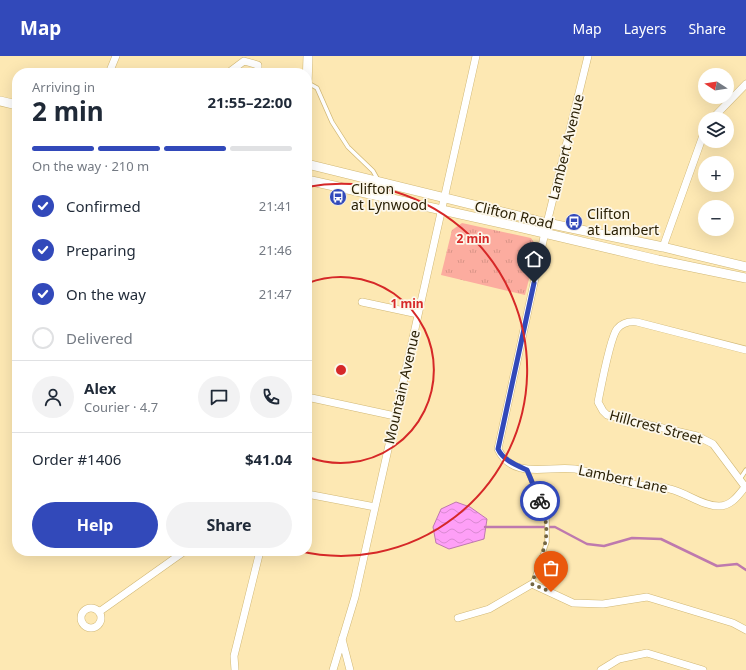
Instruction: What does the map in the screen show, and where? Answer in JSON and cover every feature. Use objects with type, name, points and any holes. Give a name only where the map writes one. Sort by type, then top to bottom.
[{"type":"main road","points":[[308,56],[308,68]]},
{"type":"main road","points":[[0,101],[12,104]]},
{"type":"main road","name":"Clifton Road","points":[[312,165],[444,199],[746,267]]},
{"type":"main road","name":"Clifton Road","points":[[312,181],[442,209],[658,260],[746,278]]},
{"type":"street","points":[[111,68],[116,56]]},
{"type":"street","name":"Mountain Avenue","points":[[333,670],[355,597],[476,56]]},
{"type":"street","name":"Lambert Avenue","points":[[498,449],[547,223],[588,56]]},
{"type":"street","points":[[235,68],[244,61],[258,65],[258,68]]},
{"type":"street","points":[[719,112],[746,84]]},
{"type":"street","points":[[662,247],[698,148]]},
{"type":"street","points":[[362,302],[418,314]]},
{"type":"street","name":"Hillcrest Street","points":[[745,488],[709,441],[697,436],[607,415],[599,407],[598,402],[614,335],[622,324],[637,322],[746,350]]},
{"type":"street","points":[[312,398],[395,416]]},
{"type":"street","name":"Lambert Lane","points":[[498,449],[500,453],[509,461],[527,470],[577,469],[632,484],[670,488],[709,505],[723,506],[733,501],[745,488]]},
{"type":"street","points":[[312,495],[375,507]]},
{"type":"street","points":[[99,612],[178,556]]},
{"type":"street","points":[[235,670],[234,656],[259,556]]},
{"type":"street","points":[[458,618],[489,609],[532,584],[573,603],[603,604],[647,597],[733,623],[746,630]]},
{"type":"street","points":[[342,638],[350,670]]},
{"type":"street","points":[[601,670],[620,658],[647,653],[703,670]]},
{"type":"lane","points":[[312,86],[317,88],[339,134],[348,147],[373,171],[379,183]]},
{"type":"lane","points":[[527,470],[547,518],[547,542],[532,584]]},
{"type":"lane","points":[[739,480],[746,470]]},
{"type":"green space","points":[[462,223],[531,238],[537,247],[525,295],[441,275],[452,230]]},
{"type":"water","points":[[456,502],[470,507],[487,519],[484,539],[449,549],[436,543],[433,527],[441,509]]},
{"type":"waterway","points":[[485,527],[555,527],[587,544],[604,546],[632,538],[661,539],[717,566],[737,564],[746,570]]},
{"type":"way so far","points":[[540,501],[547,518],[547,542],[532,584],[551,592]]},
{"type":"place","name":"Clifton at Lynwood","points":[[338,197]]},
{"type":"place","name":"Clifton at Lambert","points":[[574,222]]},
{"type":"route","points":[[534,283],[498,441],[498,449],[505,458],[527,470],[540,501]]}]
